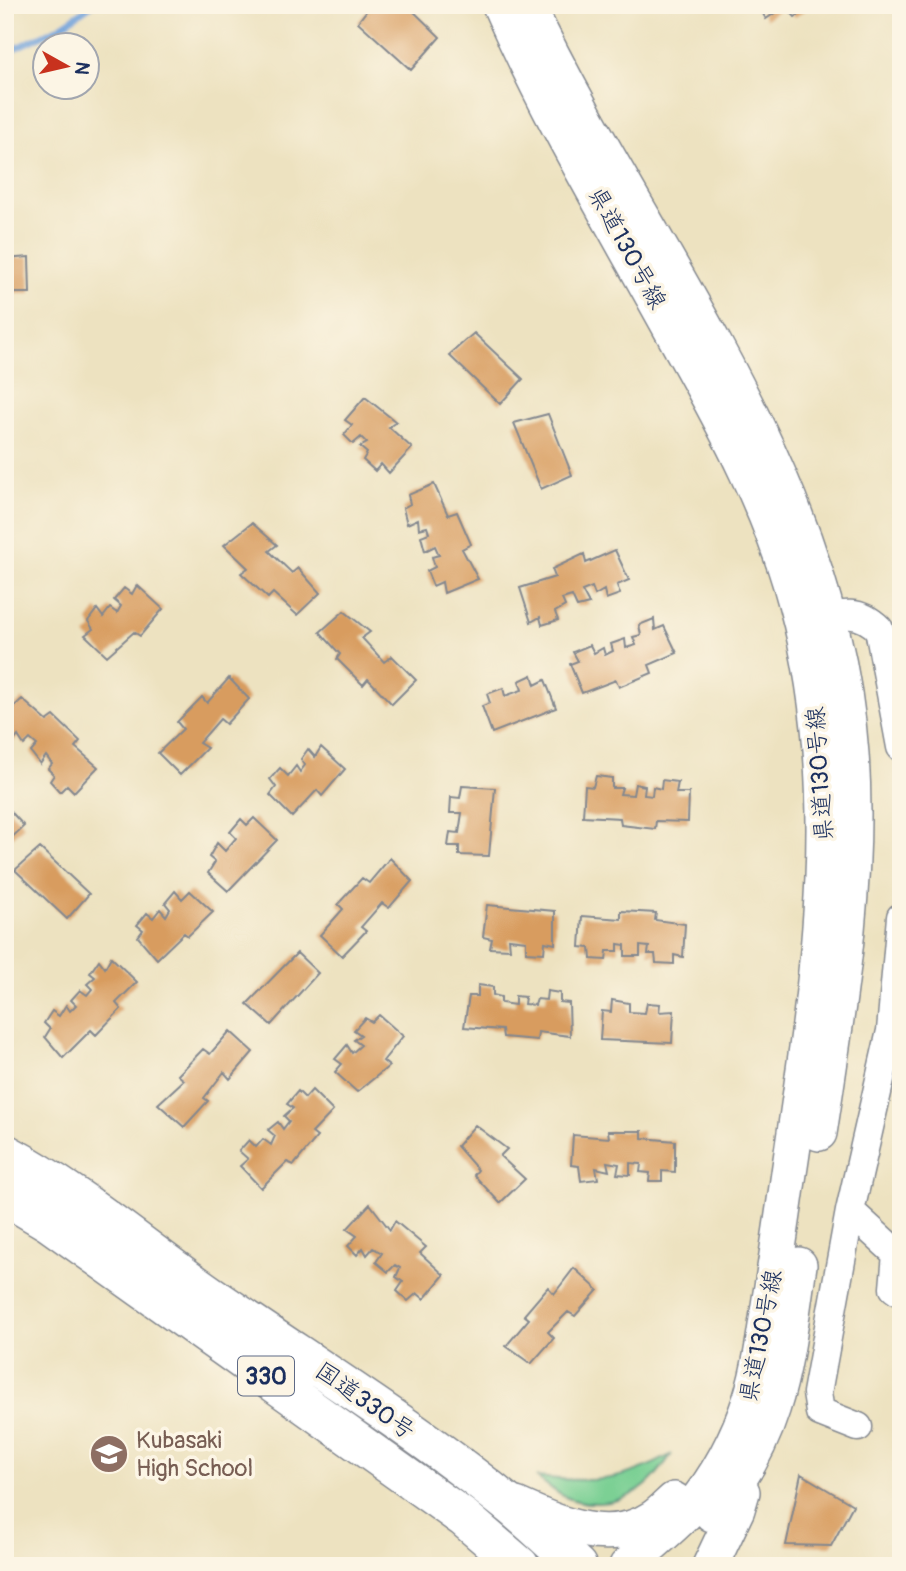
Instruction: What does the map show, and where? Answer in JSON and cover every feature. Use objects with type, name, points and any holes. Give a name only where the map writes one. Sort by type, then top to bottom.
[{"type":"highway","name":"国道330号","points":[[5,1153],[72,1194],[213,1297],[412,1433],[504,1500],[577,1566]]},
{"type":"highway","name":"国道330号","points":[[5,1196],[50,1223],[464,1518],[520,1566]]},
{"type":"main road","name":"県道130号線","points":[[500,5],[554,115],[736,450],[796,600],[815,622],[842,685],[851,754],[854,848],[846,936],[786,1363],[763,1438],[744,1474],[704,1523],[659,1566]]},
{"type":"main road","name":"県道130号線","points":[[527,5],[598,138],[732,375],[763,437],[810,558],[815,622],[814,691],[822,755],[825,850],[821,931],[811,1019],[759,1367],[742,1422],[722,1463],[691,1508],[628,1566]]},
{"type":"main road","points":[[504,1500],[551,1521],[579,1529],[612,1532],[630,1527],[652,1519],[685,1490],[712,1462],[742,1422]]},
{"type":"main road","points":[[710,1566],[737,1509],[744,1474]]},
{"type":"street","points":[[815,622],[851,613],[869,618],[879,629],[901,747]]},
{"type":"street","points":[[858,1427],[820,1412],[817,1393],[850,1211],[896,1031],[901,917]]},
{"type":"street","points":[[850,1211],[897,1254],[894,1288],[901,1293]]},
{"type":"green space","points":[[672,1454],[643,1488],[611,1502],[572,1500],[536,1477],[606,1479],[638,1471]]},
{"type":"building","points":[[371,5],[407,5],[440,37],[411,70],[358,22]]},
{"type":"building","points":[[758,5],[802,5],[806,10],[795,17],[785,6],[766,19]]},
{"type":"building","points":[[29,257],[30,293],[8,293],[5,259]]},
{"type":"building","points":[[474,333],[523,379],[500,404],[449,355]]},
{"type":"building","points":[[365,397],[396,422],[389,427],[412,448],[389,473],[381,464],[375,471],[363,460],[367,453],[360,447],[367,443],[361,437],[353,444],[344,435],[352,425],[345,420]]},
{"type":"building","points":[[548,414],[572,475],[541,489],[514,423]]},
{"type":"building","points":[[434,484],[448,515],[457,512],[471,544],[462,549],[478,579],[444,593],[442,582],[433,586],[427,571],[435,567],[432,557],[439,555],[435,546],[425,551],[421,536],[429,533],[427,527],[419,529],[418,519],[407,524],[403,508],[410,504],[408,495]]},
{"type":"building","points":[[252,523],[277,545],[269,551],[292,573],[298,568],[320,593],[297,615],[273,593],[268,598],[241,573],[248,568],[224,545]]},
{"type":"building","points":[[615,550],[629,580],[617,585],[620,594],[606,599],[604,590],[595,595],[592,587],[582,591],[589,604],[577,607],[572,596],[562,599],[565,606],[555,612],[558,620],[542,625],[540,617],[531,622],[520,588],[555,577],[552,569],[584,554],[586,563]]},
{"type":"building","points":[[137,585],[163,609],[140,636],[134,632],[107,656],[85,635],[93,629],[88,621],[97,609],[103,617],[110,608],[117,613],[121,606],[114,600],[124,588],[132,594]]},
{"type":"building","points":[[344,611],[370,632],[362,638],[384,662],[392,656],[416,680],[392,704],[368,679],[363,685],[337,659],[340,654],[320,632]]},
{"type":"building","points":[[654,619],[655,630],[664,626],[677,653],[649,665],[652,673],[619,687],[616,680],[582,693],[570,664],[578,661],[573,652],[590,645],[594,653],[603,648],[605,655],[613,651],[611,644],[625,639],[626,648],[636,645],[633,637],[641,635],[639,625]]},
{"type":"building","points":[[532,675],[535,685],[545,680],[556,708],[492,733],[482,706],[490,703],[487,694],[503,688],[505,696],[522,690],[519,681]]},
{"type":"building","points":[[229,678],[249,699],[226,724],[220,719],[199,743],[207,748],[180,775],[158,753],[183,729],[177,722],[202,697],[207,703]]},
{"type":"building","points":[[22,699],[47,721],[54,716],[80,741],[75,747],[98,767],[74,792],[67,785],[60,792],[50,781],[54,775],[48,769],[52,764],[46,756],[40,764],[31,752],[37,745],[30,739],[24,745],[18,736],[10,746],[5,740],[5,715]]},
{"type":"building","points":[[321,747],[345,769],[322,796],[317,790],[292,817],[270,795],[276,787],[270,779],[280,768],[288,776],[296,766],[300,772],[305,765],[301,759],[308,749],[315,757]]},
{"type":"building","points":[[596,776],[612,778],[612,788],[622,788],[620,794],[633,795],[635,784],[645,786],[644,795],[652,796],[653,787],[661,789],[662,780],[678,782],[676,793],[689,793],[688,822],[656,821],[655,829],[621,825],[620,818],[583,816],[585,786],[593,787]]},
{"type":"building","points":[[462,786],[495,788],[489,856],[459,855],[459,846],[448,846],[450,832],[459,833],[462,813],[450,813],[451,797],[460,798]]},
{"type":"building","points":[[5,805],[24,826],[5,844]]},
{"type":"building","points":[[254,818],[277,840],[228,891],[208,873],[215,862],[209,857],[217,843],[225,851],[236,838],[230,832],[241,819],[247,825]]},
{"type":"building","points":[[40,848],[89,894],[67,919],[15,870]]},
{"type":"building","points":[[390,858],[412,881],[389,908],[382,903],[361,927],[366,931],[342,956],[320,935],[343,909],[338,904],[362,878],[369,883]]},
{"type":"building","points":[[175,891],[182,899],[190,891],[213,912],[188,936],[184,933],[157,959],[138,937],[143,930],[137,925],[147,913],[153,918],[160,909],[166,916],[170,909],[165,903]]},
{"type":"building","points":[[487,905],[555,911],[555,944],[545,942],[544,953],[526,952],[526,941],[509,939],[510,949],[490,948],[492,939],[483,937]]},
{"type":"building","points":[[621,911],[656,913],[655,920],[685,924],[683,957],[674,955],[674,964],[656,963],[655,954],[648,954],[649,947],[640,946],[640,956],[625,956],[625,945],[618,944],[618,951],[607,951],[606,960],[591,959],[590,948],[580,947],[582,916],[621,919]]},
{"type":"building","points":[[297,953],[318,973],[271,1025],[247,1004]]},
{"type":"building","points":[[111,957],[137,982],[116,1003],[121,1009],[96,1035],[91,1030],[63,1058],[45,1037],[50,1029],[44,1023],[52,1011],[59,1016],[66,1005],[70,1011],[76,1005],[71,1000],[80,990],[87,995],[92,989],[87,984],[95,977],[90,973],[99,960],[105,968]]},
{"type":"building","points":[[478,985],[493,987],[493,995],[501,997],[501,1003],[515,1005],[515,996],[525,997],[524,1004],[535,1005],[537,999],[546,1000],[547,991],[560,993],[560,1002],[569,1003],[570,1036],[538,1032],[537,1040],[503,1037],[502,1030],[464,1027],[469,996],[478,996]]},
{"type":"building","points":[[612,1000],[629,1003],[629,1012],[645,1013],[647,1003],[660,1004],[659,1012],[674,1011],[672,1043],[600,1040],[602,1011],[611,1012]]},
{"type":"building","points":[[379,1015],[403,1036],[383,1061],[389,1066],[357,1092],[335,1072],[342,1064],[335,1059],[347,1045],[352,1053],[361,1045],[354,1040],[361,1035],[354,1030],[365,1018],[372,1022]]},
{"type":"building","points":[[230,1031],[253,1052],[230,1079],[224,1072],[204,1098],[208,1101],[184,1127],[158,1104],[184,1080],[178,1075],[203,1049],[210,1054]]},
{"type":"building","points":[[312,1090],[333,1111],[312,1133],[317,1137],[294,1165],[287,1162],[261,1188],[240,1166],[248,1159],[239,1151],[249,1140],[256,1147],[263,1139],[271,1145],[275,1136],[268,1130],[278,1122],[283,1129],[289,1121],[284,1116],[293,1108],[287,1104],[298,1091],[305,1098]]},
{"type":"building","points":[[475,1125],[507,1149],[500,1156],[525,1179],[500,1203],[474,1175],[478,1170],[457,1146]]},
{"type":"building","points":[[608,1131],[642,1131],[642,1138],[675,1141],[675,1172],[662,1171],[662,1181],[649,1181],[650,1173],[640,1172],[641,1164],[630,1163],[630,1175],[617,1174],[619,1164],[607,1162],[609,1171],[596,1168],[598,1179],[581,1181],[579,1166],[571,1165],[573,1135],[609,1138]]},
{"type":"building","points":[[370,1204],[390,1230],[395,1221],[426,1247],[420,1253],[444,1275],[424,1299],[417,1293],[408,1301],[397,1291],[403,1282],[396,1277],[400,1268],[395,1265],[388,1272],[376,1262],[382,1253],[373,1248],[367,1255],[363,1248],[357,1255],[348,1246],[357,1236],[347,1229]]},
{"type":"building","points":[[574,1268],[598,1290],[575,1316],[568,1312],[548,1332],[554,1338],[531,1364],[506,1346],[529,1319],[524,1315],[548,1287],[554,1294]]},
{"type":"building","points":[[801,1474],[853,1505],[831,1546],[786,1545]]},
{"type":"waterway","points":[[5,53],[58,28],[92,5]]},
{"type":"place","name":"Kubasaki High School","points":[[109,1454]]}]
